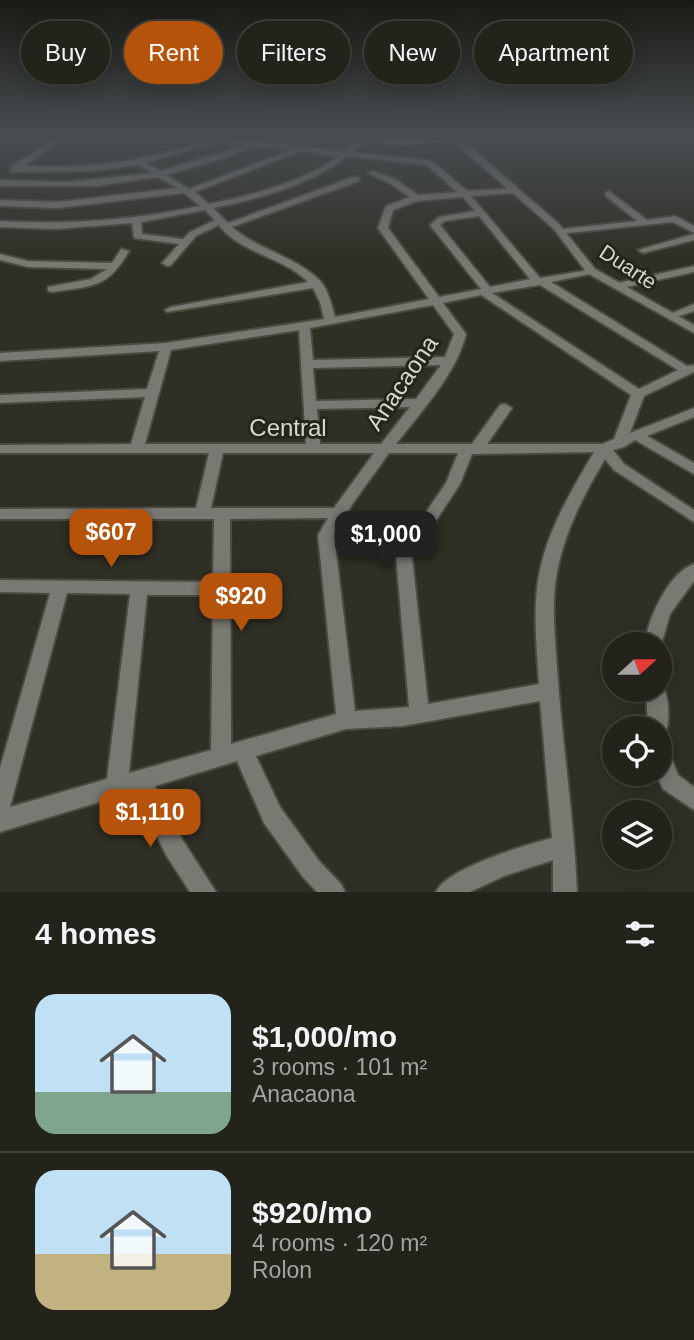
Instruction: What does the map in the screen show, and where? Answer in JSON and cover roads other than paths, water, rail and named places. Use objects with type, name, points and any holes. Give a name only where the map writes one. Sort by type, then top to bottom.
[{"type":"street","points":[[0,181],[89,186],[143,178]]},
{"type":"street","points":[[164,178],[206,206],[243,240],[294,265],[317,284],[328,302],[330,320]]},
{"type":"street","points":[[0,203],[58,205],[186,191],[222,178]]},
{"type":"street","points":[[0,224],[63,226],[136,219],[206,206],[299,178]]},
{"type":"street","points":[[385,178],[415,198]]},
{"type":"street","points":[[446,178],[466,195],[540,281],[690,368]]},
{"type":"street","name":"Duarte","points":[[500,178],[562,232],[591,271],[694,330]]},
{"type":"street","points":[[167,263],[195,232],[356,179]]},
{"type":"street","name":"Anacaona","points":[[346,720],[326,535],[337,513],[387,451],[449,361],[460,334],[383,228],[389,208],[415,198],[514,190]]},
{"type":"street","points":[[609,194],[667,242]]},
{"type":"street","points":[[481,213],[442,219],[435,225],[486,291],[638,394]]},
{"type":"street","points":[[136,219],[137,236],[185,242]]},
{"type":"street","points":[[562,232],[675,219],[694,230]]},
{"type":"street","points":[[643,250],[694,237]]},
{"type":"street","points":[[52,289],[99,281],[117,266],[124,251]]},
{"type":"street","points":[[0,257],[28,264],[117,266]]},
{"type":"street","points":[[618,286],[694,269]]},
{"type":"street","points":[[0,357],[166,347],[304,326],[591,271]]},
{"type":"street","points":[[171,310],[317,284]]},
{"type":"street","points":[[671,316],[694,307]]},
{"type":"street","points":[[304,326],[313,450]]},
{"type":"street","points":[[136,450],[166,347]]},
{"type":"street","points":[[307,364],[449,361]]},
{"type":"street","points":[[565,892],[564,845],[548,691],[548,574],[570,505],[611,446],[638,394],[690,368]]},
{"type":"street","points":[[0,399],[152,394]]},
{"type":"street","points":[[310,405],[420,403]]},
{"type":"street","points":[[419,715],[404,556],[453,484],[471,450],[505,408]]},
{"type":"street","name":"Central","points":[[0,449],[387,451],[611,446],[694,412]]},
{"type":"street","points":[[638,436],[694,469]]},
{"type":"street","points":[[611,446],[619,467],[694,517]]},
{"type":"street","points":[[202,513],[217,450]]},
{"type":"street","points":[[222,513],[221,589],[232,752],[272,816],[311,869],[333,892]]},
{"type":"street","points":[[0,514],[337,513]]},
{"type":"street","points":[[654,632],[668,601],[694,570]]},
{"type":"street","points":[[0,586],[221,589]]},
{"type":"street","points":[[0,806],[60,587]]},
{"type":"street","points":[[117,788],[139,588]]},
{"type":"street","points":[[0,821],[346,720],[419,715],[548,691]]},
{"type":"street","points":[[142,781],[174,847],[204,892]]},
{"type":"street","points":[[672,784],[694,800]]},
{"type":"street","points":[[448,892],[474,875],[526,855],[564,845]]}]
